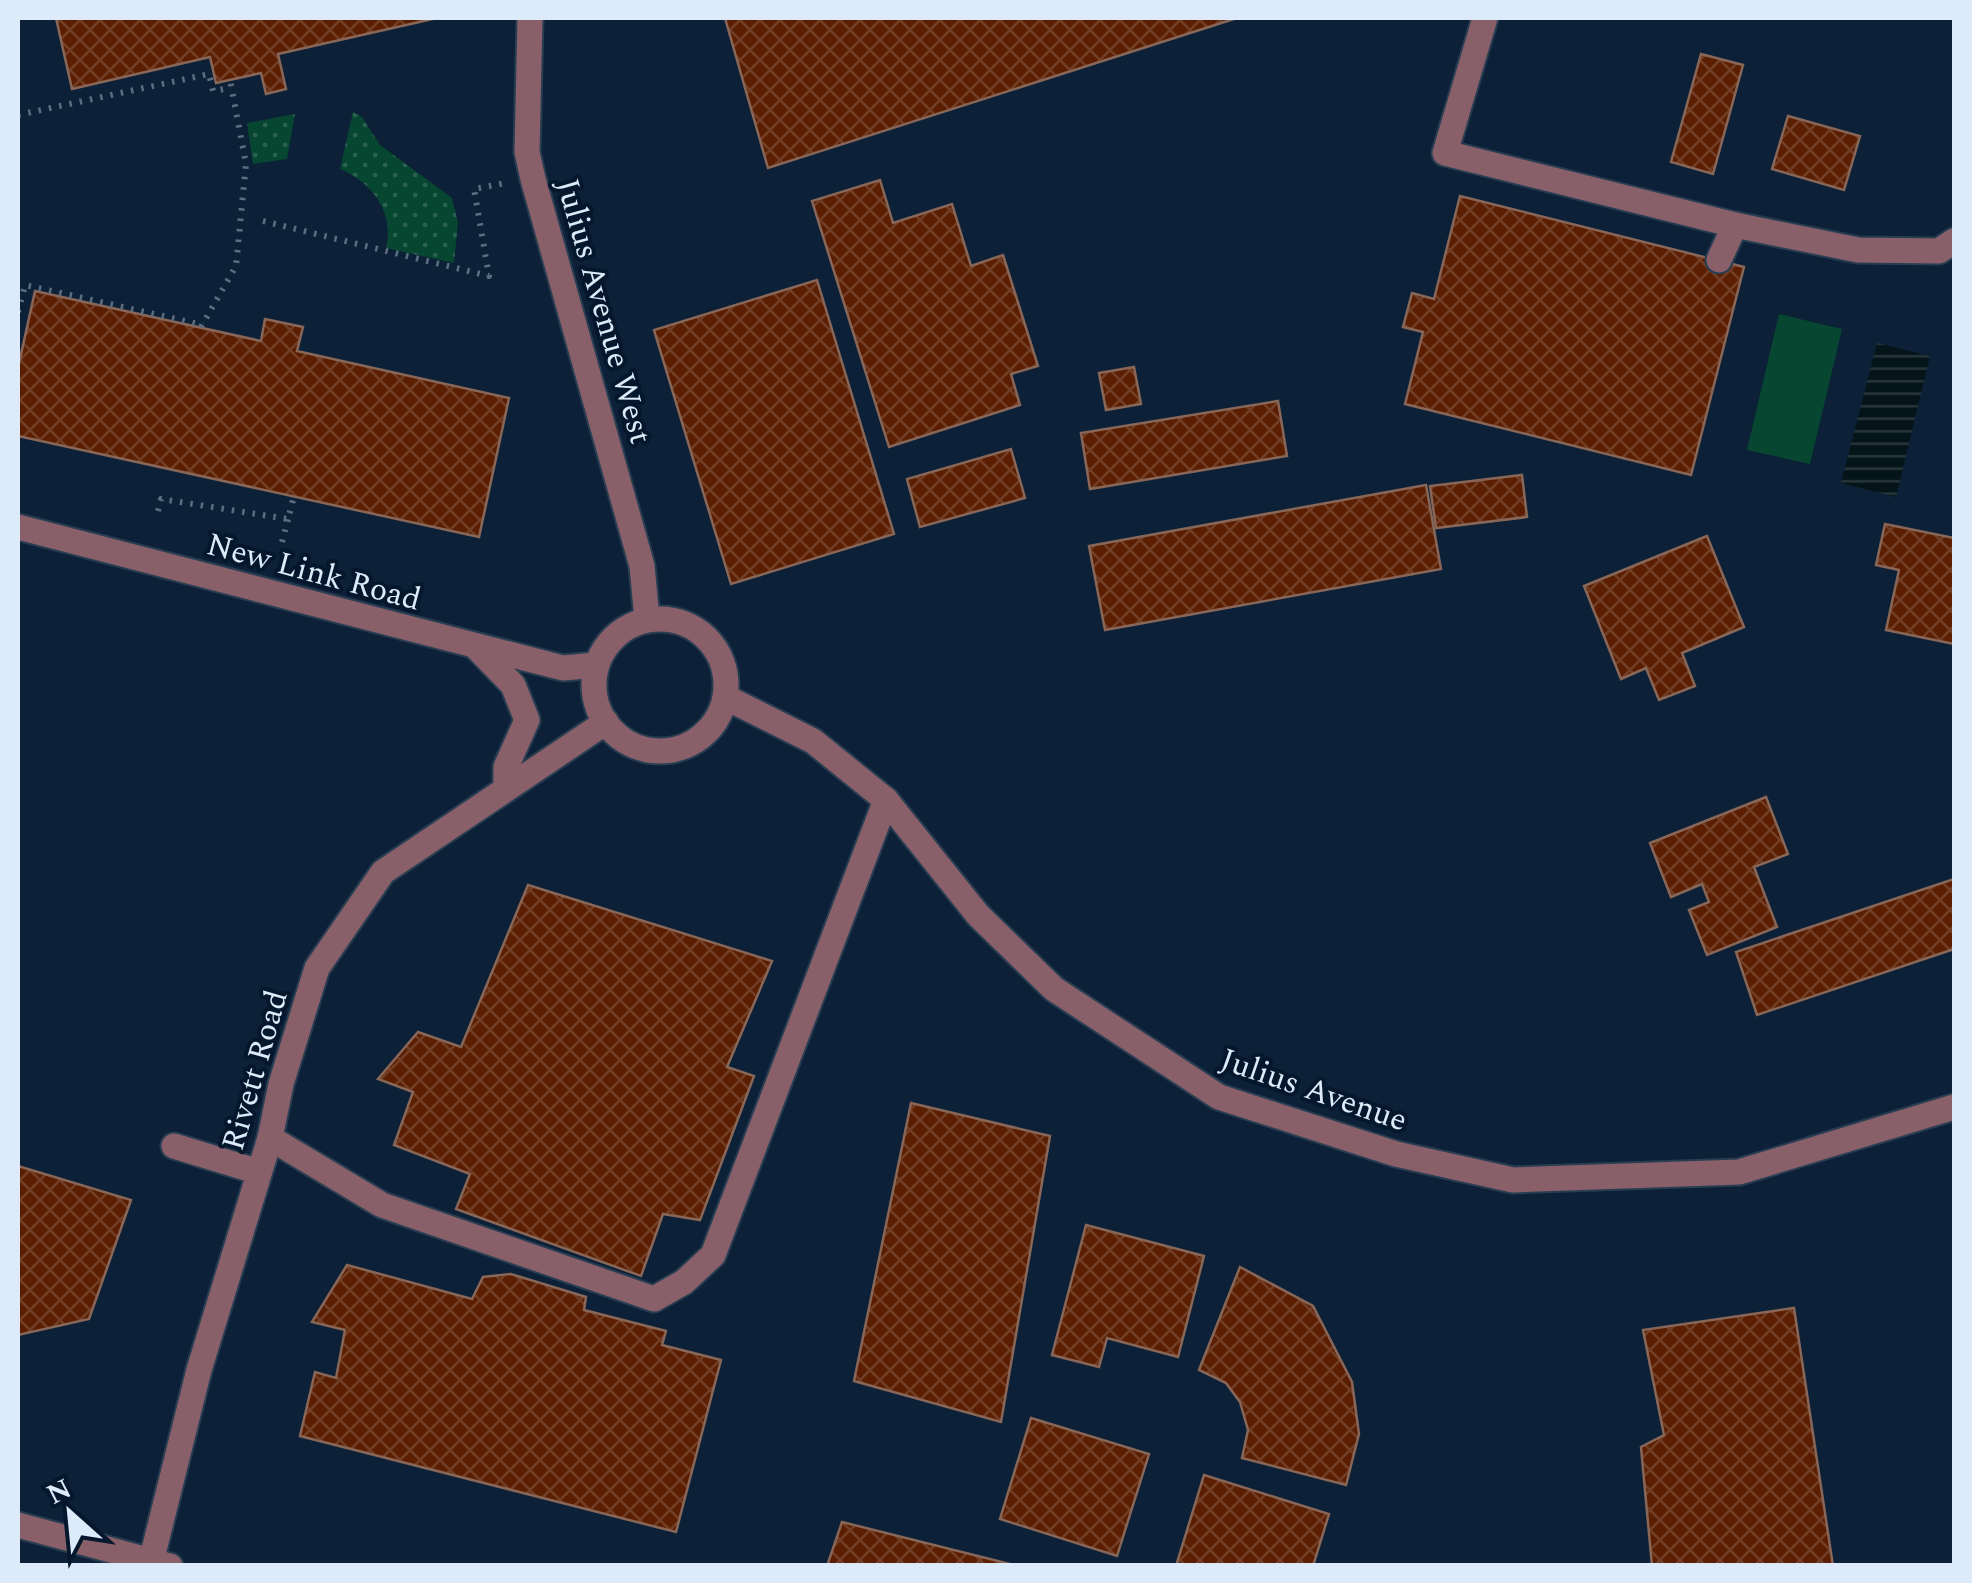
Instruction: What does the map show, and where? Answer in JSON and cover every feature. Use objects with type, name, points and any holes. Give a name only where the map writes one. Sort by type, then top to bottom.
[{"type":"street","name":"Julius Avenue West","points":[[530,18],[528,152],[533,179],[642,566],[648,619]]},
{"type":"street","points":[[1485,18],[1445,153],[1735,226],[1858,250],[1947,246]]},
{"type":"street","points":[[1719,260],[1735,226]]},
{"type":"street","name":"New Link Road","points":[[18,527],[563,668],[596,665]]},
{"type":"street","points":[[648,619],[670,619],[708,639],[719,655],[726,677],[725,697],[717,718],[702,736],[682,747],[658,751],[635,747],[616,735],[596,705],[596,665],[617,633],[648,619]]},
{"type":"street","points":[[474,646],[513,685],[527,720],[506,767],[506,788]]},
{"type":"street","name":"Julius Avenue","points":[[725,697],[813,741],[886,800],[978,914],[1054,989],[1219,1097],[1396,1154],[1513,1180],[1739,1172],[1954,1107]]},
{"type":"street","name":"Rivett Road","points":[[154,1564],[199,1370],[270,1138],[280,1084],[318,968],[384,872],[606,722]]},
{"type":"street","points":[[270,1138],[382,1206],[654,1299],[684,1282],[714,1255],[886,800]]},
{"type":"street","points":[[174,1146],[260,1172]]},
{"type":"street","points":[[18,1525],[154,1564]]},
{"type":"path","points":[[18,116],[209,74],[213,91],[230,84],[246,164],[236,266],[202,326],[25,284],[18,312]]},
{"type":"path","points":[[263,221],[489,276],[474,188],[533,179]]},
{"type":"path","points":[[282,542],[294,496]]},
{"type":"path","points":[[158,512],[160,499],[288,519]]},
{"type":"green space","points":[[353,112],[362,117],[380,145],[452,198],[458,223],[454,263],[386,248],[387,223],[378,200],[362,182],[340,169]]},
{"type":"green space","points":[[295,114],[287,159],[253,164],[247,123]]},
{"type":"green space","points":[[1779,314],[1842,329],[1810,464],[1747,450]]},
{"type":"shaded area","points":[[1877,343],[1930,356],[1896,497],[1841,483]]},
{"type":"building","points":[[56,18],[437,18],[278,54],[286,89],[266,94],[261,73],[216,83],[210,57],[72,89]]},
{"type":"building","points":[[725,18],[1237,18],[768,168]]},
{"type":"building","points":[[1701,54],[1743,65],[1713,174],[1671,162]]},
{"type":"building","points":[[1788,116],[1860,136],[1844,190],[1772,169]]},
{"type":"building","points":[[880,180],[893,223],[952,204],[971,266],[1003,255],[1038,366],[1011,374],[1020,405],[889,447],[812,201]]},
{"type":"building","points":[[1460,196],[1744,267],[1691,475],[1405,404],[1423,332],[1403,327],[1412,293],[1434,299]]},
{"type":"building","points":[[817,280],[894,534],[731,584],[654,330]]},
{"type":"building","points":[[35,291],[261,341],[265,319],[303,327],[297,351],[509,398],[479,537],[18,436],[18,368]]},
{"type":"building","points":[[1134,367],[1141,404],[1106,410],[1099,373]]},
{"type":"building","points":[[1278,401],[1287,456],[1090,489],[1081,433]]},
{"type":"building","points":[[1011,449],[1025,498],[920,527],[907,479]]},
{"type":"building","points":[[1522,475],[1527,517],[1436,528],[1430,486]]},
{"type":"building","points":[[1426,485],[1441,569],[1105,630],[1089,546]]},
{"type":"building","points":[[1885,524],[1954,538],[1954,644],[1886,630],[1899,570],[1876,565]]},
{"type":"building","points":[[1707,536],[1744,627],[1682,653],[1695,686],[1659,700],[1646,668],[1621,679],[1584,586]]},
{"type":"building","points":[[1766,797],[1788,854],[1754,867],[1777,927],[1707,955],[1689,910],[1709,902],[1702,884],[1671,897],[1650,843]]},
{"type":"building","points":[[1954,879],[1954,949],[1757,1015],[1736,952]]},
{"type":"building","points":[[528,885],[772,961],[727,1067],[754,1076],[700,1220],[663,1214],[641,1276],[456,1209],[470,1174],[394,1145],[413,1092],[378,1079],[418,1032],[461,1047]]},
{"type":"building","points":[[911,1103],[1050,1136],[1001,1422],[854,1381]]},
{"type":"building","points":[[18,1166],[131,1200],[89,1319],[18,1335]]},
{"type":"building","points":[[1086,1225],[1204,1256],[1178,1357],[1107,1338],[1099,1367],[1052,1355]]},
{"type":"building","points":[[347,1265],[472,1299],[483,1277],[511,1274],[586,1297],[584,1310],[666,1331],[662,1345],[721,1360],[676,1532],[300,1436],[315,1372],[336,1378],[345,1330],[312,1322]]},
{"type":"building","points":[[1240,1267],[1313,1306],[1352,1382],[1359,1434],[1346,1485],[1242,1458],[1248,1430],[1240,1402],[1226,1383],[1199,1370]]},
{"type":"building","points":[[1794,1308],[1833,1566],[1652,1566],[1641,1447],[1664,1435],[1643,1330]]},
{"type":"building","points":[[1031,1418],[1149,1454],[1117,1556],[1000,1519]]},
{"type":"building","points":[[1204,1475],[1329,1514],[1313,1566],[1176,1566]]},
{"type":"building","points":[[842,1522],[1018,1566],[827,1566]]}]
